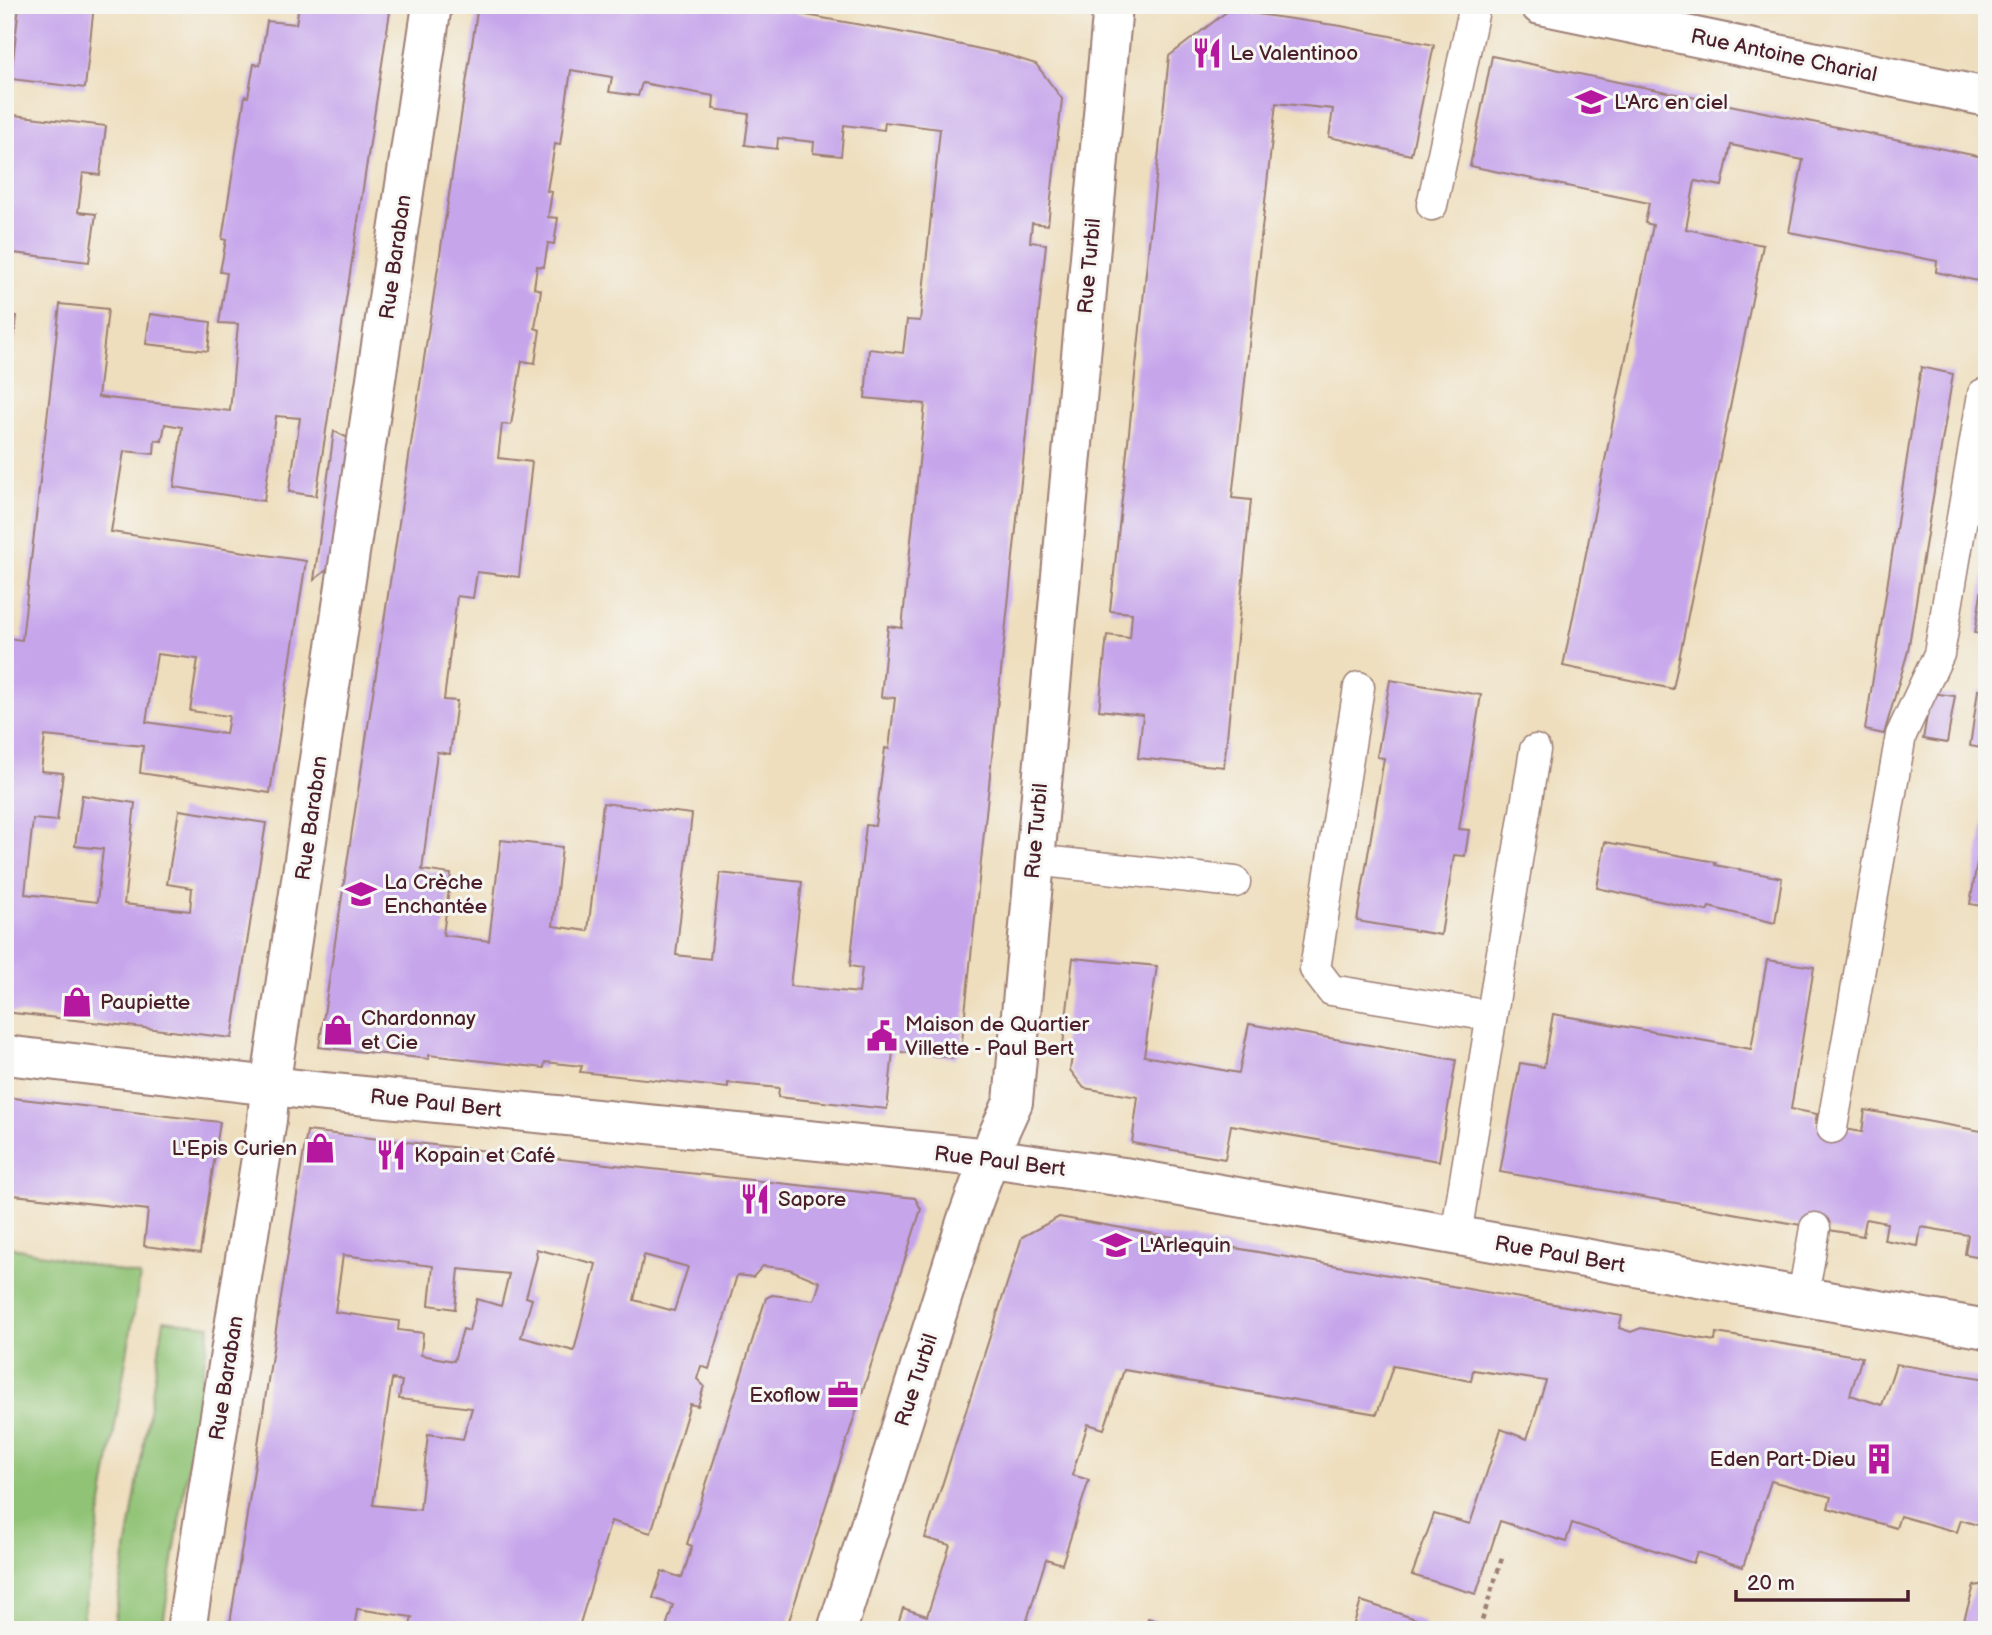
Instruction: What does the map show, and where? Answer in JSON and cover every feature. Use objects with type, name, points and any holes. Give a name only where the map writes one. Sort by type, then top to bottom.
[{"type":"street","name":"Rue Baraban","points":[[186,1630],[265,1134],[432,5]]},
{"type":"street","name":"Rue Turbil","points":[[837,1630],[966,1222],[1013,1102],[1113,5]]},
{"type":"street","name":"Rue Antoine Charial","points":[[1540,5],[1987,97]]},
{"type":"street","name":"Rue Paul Bert","points":[[5,1055],[270,1087],[990,1158],[1124,1177],[1987,1329]]},
{"type":"lane","points":[[1432,205],[1475,5]]},
{"type":"lane","points":[[1832,1128],[1901,735],[1939,653],[1983,394]]},
{"type":"lane","points":[[1359,687],[1315,969],[1331,990],[1491,1016]]},
{"type":"lane","points":[[1456,1235],[1535,750]]},
{"type":"lane","points":[[1034,860],[1235,881]]},
{"type":"lane","points":[[1803,1296],[1815,1228]]},
{"type":"path","points":[[1479,1630],[1502,1558]]},
{"type":"green space","points":[[5,1246],[140,1276],[81,1630],[5,1630]]},
{"type":"green space","points":[[164,1320],[210,1326],[162,1630],[113,1630]]},
{"type":"building","points":[[19,5],[94,5],[85,88],[11,79]]},
{"type":"building","points":[[299,5],[391,5],[316,496],[289,492],[300,418],[276,416],[264,501],[174,487],[182,427],[165,424],[162,441],[155,440],[154,454],[124,451],[111,532],[306,561],[270,793],[140,773],[143,746],[45,736],[41,771],[63,773],[57,821],[33,819],[25,894],[97,902],[103,849],[75,846],[82,795],[135,803],[124,904],[190,911],[192,888],[167,884],[179,810],[266,823],[232,1038],[5,1012],[5,638],[22,640],[60,304],[108,309],[98,397],[230,411],[238,324],[219,323],[227,273],[220,272],[226,240],[222,239],[245,96],[248,97],[254,64],[260,65],[267,21],[296,24]],"holes":[[[157,654],[198,659],[190,711],[229,716],[226,734],[146,722]]]},
{"type":"building","points":[[478,5],[750,5],[895,31],[1004,54],[1036,64],[1062,99],[1048,225],[1032,223],[1030,242],[1046,244],[961,1051],[955,1058],[893,1051],[887,1109],[778,1097],[779,1088],[728,1083],[728,1088],[580,1072],[582,1066],[545,1062],[544,1068],[429,1055],[429,1059],[319,1047]],"holes":[[[571,70],[612,77],[609,92],[638,96],[642,83],[714,96],[713,109],[749,114],[745,145],[777,149],[778,138],[814,142],[813,153],[841,156],[844,125],[884,130],[885,122],[940,129],[920,321],[907,320],[903,353],[869,349],[865,398],[925,404],[902,628],[888,626],[881,697],[895,698],[889,749],[885,748],[875,826],[866,825],[850,966],[862,968],[859,993],[790,986],[802,882],[720,873],[710,959],[676,955],[692,814],[603,803],[588,931],[553,926],[562,847],[501,840],[489,941],[443,935],[451,874],[422,870],[437,752],[450,754],[457,701],[444,700],[457,596],[473,598],[477,572],[519,577],[532,462],[498,458],[502,424],[511,425],[522,361],[535,363],[540,330],[535,328],[541,290],[534,288],[537,266],[544,267],[548,243],[554,244],[558,218],[548,217],[552,192],[547,191],[555,144],[560,145]]]},
{"type":"building","points":[[1229,10],[1341,26],[1434,45],[1411,155],[1329,137],[1333,109],[1276,103],[1232,498],[1251,500],[1224,767],[1138,758],[1143,715],[1099,710],[1107,635],[1130,638],[1132,613],[1110,611],[1169,56]]},
{"type":"building","points":[[1492,56],[1987,158],[1987,276],[1979,275],[1978,281],[1936,272],[1937,261],[1789,232],[1803,160],[1731,145],[1722,186],[1695,181],[1686,229],[1763,245],[1673,689],[1563,666],[1653,225],[1645,223],[1649,203],[1470,166]]},
{"type":"building","points":[[5,114],[106,126],[100,175],[83,173],[78,212],[96,214],[89,262],[5,252]]},
{"type":"building","points":[[5,289],[13,290],[9,315],[17,316],[7,395],[5,395]]},
{"type":"building","points":[[150,314],[211,322],[208,351],[146,344]]},
{"type":"building","points":[[1921,367],[1953,374],[1908,651],[1884,734],[1865,730]]},
{"type":"building","points":[[334,431],[354,441],[334,564],[314,580]]},
{"type":"building","points":[[1985,567],[1987,568],[1987,635],[1975,633]]},
{"type":"building","points":[[1390,680],[1481,695],[1459,829],[1469,830],[1465,856],[1454,855],[1441,935],[1357,921],[1384,758],[1377,757]]},
{"type":"building","points":[[1978,690],[1987,691],[1987,749],[1970,746]]},
{"type":"building","points":[[1931,693],[1955,696],[1947,743],[1923,739]]},
{"type":"building","points":[[1987,815],[1987,907],[1970,904]]},
{"type":"building","points":[[1605,842],[1716,862],[1715,865],[1782,878],[1775,923],[1709,907],[1707,911],[1597,888]]},
{"type":"building","points":[[1073,958],[1157,966],[1144,1056],[1239,1073],[1249,1024],[1456,1060],[1439,1161],[1231,1125],[1225,1159],[1132,1143],[1138,1097],[1084,1088],[1070,1070],[1072,1056],[1062,1054]]},
{"type":"building","points":[[1767,960],[1814,967],[1791,1109],[1817,1114],[1815,1124],[1862,1132],[1865,1110],[1987,1132],[1987,1258],[1965,1254],[1968,1235],[1921,1227],[1918,1246],[1884,1240],[1887,1223],[1866,1219],[1863,1236],[1500,1172],[1520,1063],[1544,1067],[1553,1014],[1751,1049]]},
{"type":"building","points":[[5,1097],[220,1122],[200,1253],[144,1246],[148,1210],[5,1194]]},
{"type":"building","points":[[307,1131],[915,1198],[921,1209],[786,1630],[665,1630],[673,1605],[653,1598],[662,1571],[682,1578],[692,1546],[687,1544],[766,1298],[772,1295],[814,1300],[817,1292],[820,1282],[789,1269],[763,1266],[753,1277],[737,1275],[709,1369],[701,1366],[697,1379],[704,1386],[698,1406],[690,1404],[651,1533],[611,1521],[578,1630],[409,1630],[412,1617],[357,1609],[354,1630],[229,1630]],"holes":[[[536,1249],[596,1264],[574,1351],[521,1337],[532,1299],[526,1297],[537,1257]],[[343,1255],[433,1266],[429,1305],[455,1309],[459,1269],[509,1274],[501,1306],[477,1299],[469,1331],[463,1329],[454,1361],[421,1355],[423,1333],[398,1330],[399,1321],[335,1312]],[[644,1255],[688,1267],[674,1311],[634,1300]],[[392,1379],[402,1381],[399,1399],[472,1408],[463,1439],[428,1434],[420,1510],[373,1505]]]},
{"type":"building","points":[[1059,1217],[1622,1316],[1619,1328],[1631,1332],[1641,1328],[1715,1341],[1716,1333],[1862,1357],[1850,1395],[1882,1405],[1896,1364],[1987,1379],[1987,1528],[1961,1520],[1957,1532],[1900,1516],[1896,1528],[1828,1508],[1831,1497],[1771,1481],[1743,1567],[1697,1552],[1693,1563],[1572,1523],[1566,1542],[1500,1521],[1476,1594],[1412,1575],[1434,1514],[1470,1524],[1501,1429],[1527,1439],[1546,1381],[1473,1370],[1471,1381],[1393,1366],[1377,1414],[1124,1370],[1104,1429],[1088,1424],[1072,1475],[1089,1480],[1062,1564],[1046,1559],[1024,1630],[896,1630],[903,1608],[927,1616],[950,1545],[925,1538],[1022,1237]]},
{"type":"building","points":[[1987,1584],[1987,1630],[1961,1630],[1974,1586]]},
{"type":"building","points":[[1361,1601],[1425,1622],[1422,1630],[1352,1630]]},
{"type":"building","points":[[1148,1618],[1184,1629],[1184,1630],[1145,1630]]},
{"type":"place","name":"Le Valentinoo","points":[[1207,53]]},
{"type":"place","name":"L'Arc en ciel","points":[[1591,102]]},
{"type":"place","name":"La Crèche Enchantée","points":[[361,894]]},
{"type":"place","name":"Paupiette","points":[[77,1002]]},
{"type":"place","name":"Chardonnay et Cie","points":[[338,1030]]},
{"type":"place","name":"Maison de Quartier Villette - Paul Bert","points":[[882,1036]]},
{"type":"place","name":"L'Epis Curien","points":[[320,1148]]},
{"type":"place","name":"Kopain et Café","points":[[391,1155]]},
{"type":"place","name":"Sapore","points":[[755,1199]]},
{"type":"place","name":"L'Arlequin","points":[[1116,1245]]},
{"type":"place","name":"Exoflow","points":[[843,1395]]},
{"type":"place","name":"Eden Part-Dieu","points":[[1879,1459]]}]
